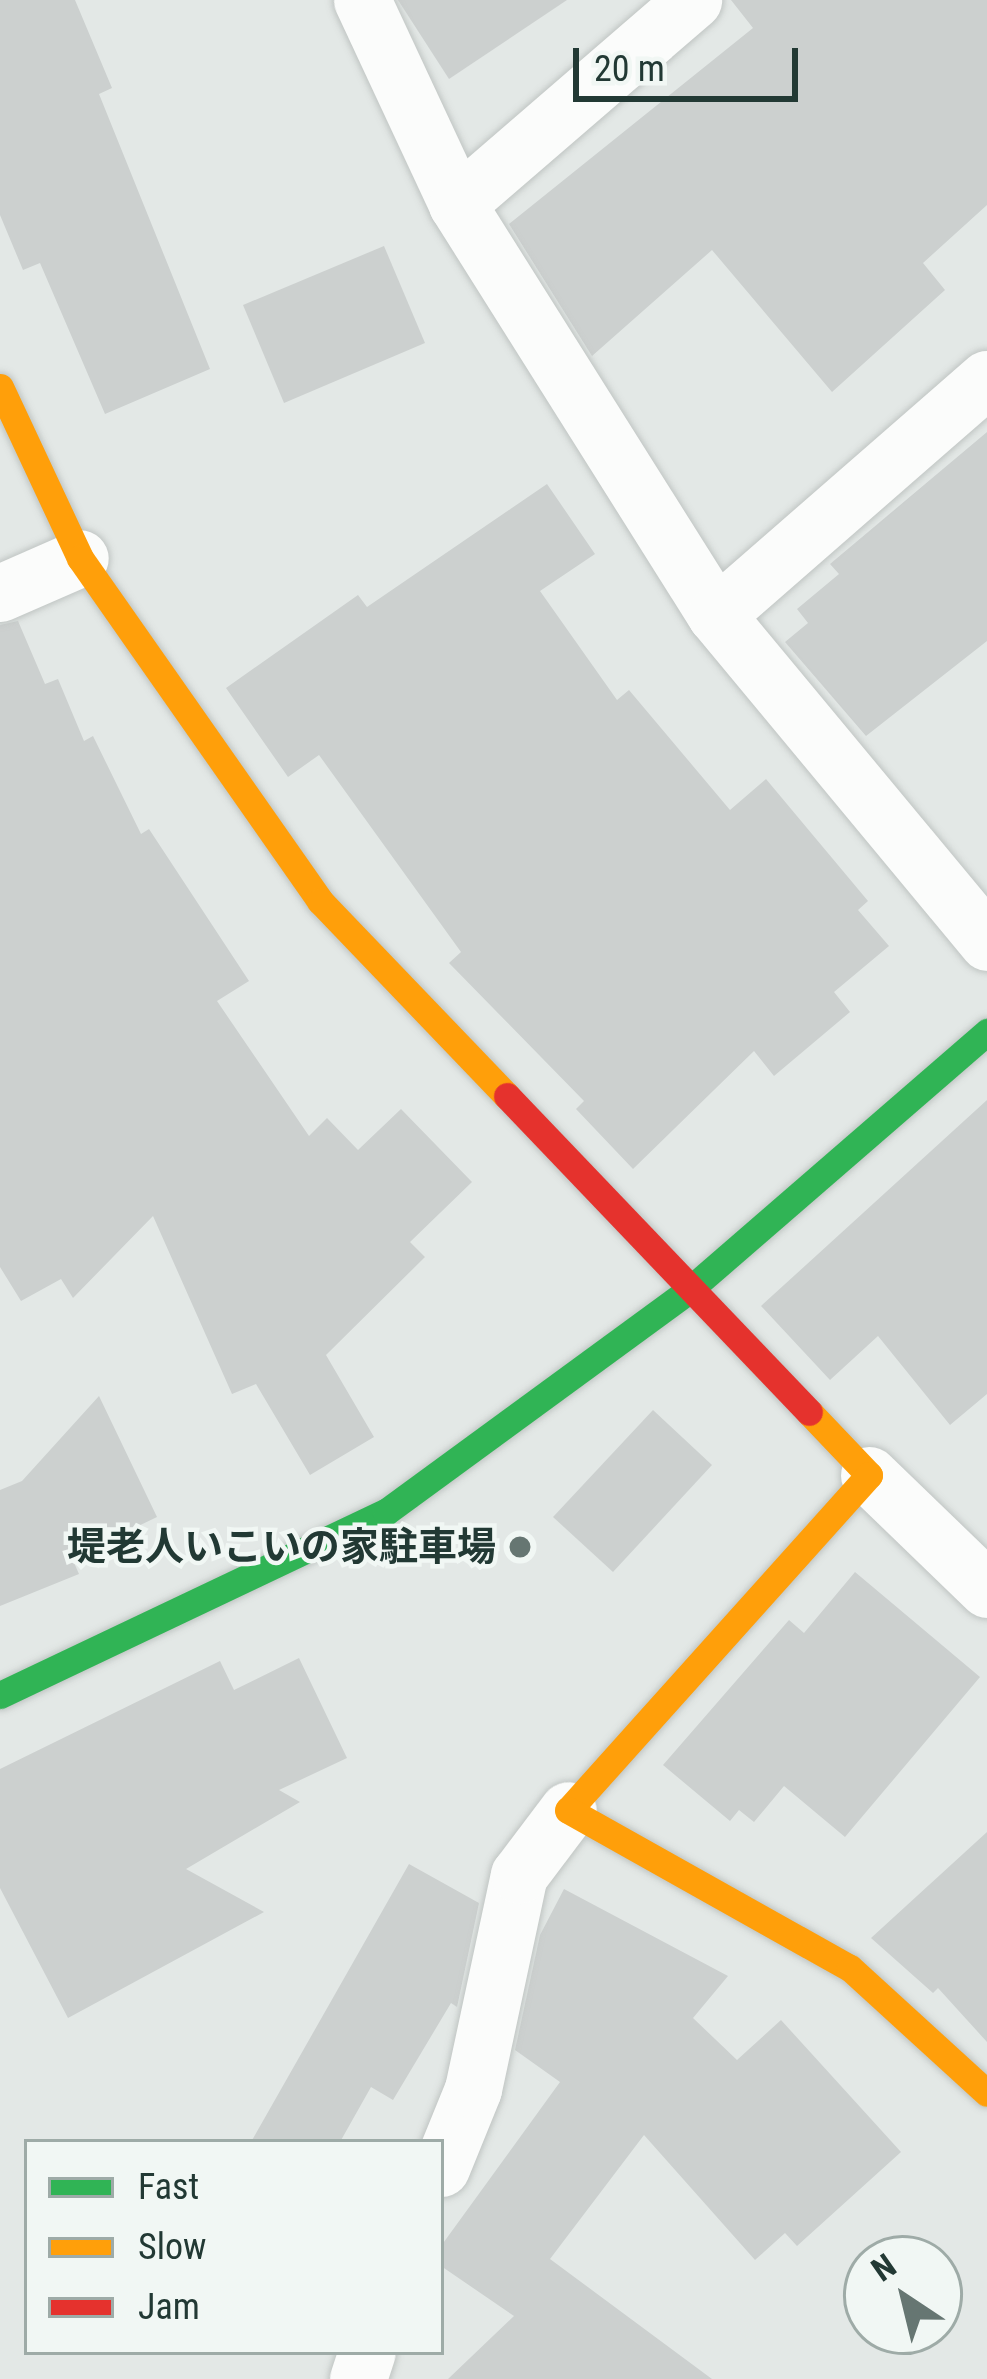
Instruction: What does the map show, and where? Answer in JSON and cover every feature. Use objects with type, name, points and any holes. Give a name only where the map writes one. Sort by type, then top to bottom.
[{"type":"street","points":[[362,0],[457,204],[716,615],[987,942]]},
{"type":"street","points":[[457,204],[693,0]]},
{"type":"street","points":[[716,615],[987,380]]},
{"type":"street","points":[[0,387],[80,558],[320,901],[688,1291],[987,1589]]},
{"type":"street","points":[[0,593],[80,558]]},
{"type":"street","points":[[0,1695],[386,1512],[688,1291],[987,1032]]},
{"type":"street","points":[[444,2161],[473,2090],[519,1875],[568,1810],[869,1475]]},
{"type":"street","points":[[568,1810],[850,1968],[987,2093]]},
{"type":"building","points":[[0,0],[75,0],[112,88],[99,94],[210,369],[105,414],[40,263],[23,270],[0,215]]},
{"type":"building","points":[[398,0],[567,0],[449,79]]},
{"type":"building","points":[[731,0],[987,0],[987,205],[923,263],[945,290],[832,392],[712,250],[592,356],[509,224],[753,28]]},
{"type":"building","points":[[384,246],[425,343],[284,403],[243,305]]},
{"type":"building","points":[[987,432],[987,641],[866,736],[785,642],[808,623],[797,609],[839,574],[830,564]]},
{"type":"building","points":[[547,484],[595,554],[540,591],[617,700],[629,690],[730,810],[766,779],[868,901],[858,910],[889,946],[834,992],[850,1012],[774,1076],[754,1051],[633,1169],[576,1109],[584,1101],[449,963],[461,952],[319,755],[288,777],[226,688],[358,595],[367,607]]},
{"type":"building","points":[[18,621],[45,684],[58,679],[84,741],[93,736],[141,834],[149,829],[249,981],[217,1001],[309,1136],[327,1118],[358,1150],[401,1109],[472,1182],[410,1242],[425,1257],[326,1355],[374,1437],[310,1475],[256,1384],[232,1394],[153,1216],[73,1298],[61,1279],[21,1301],[0,1267],[0,625]]},
{"type":"building","points":[[987,1100],[987,1394],[950,1425],[878,1336],[830,1380],[761,1306]]},
{"type":"building","points":[[99,1396],[157,1517],[72,1558],[79,1574],[0,1606],[0,1490],[22,1481]]},
{"type":"building","points":[[653,1410],[712,1465],[613,1572],[553,1517]]},
{"type":"building","points":[[855,1572],[980,1677],[845,1837],[784,1786],[754,1822],[739,1810],[730,1821],[663,1765],[789,1620],[804,1633]]},
{"type":"building","points":[[299,1658],[347,1758],[279,1790],[300,1802],[186,1869],[264,1912],[68,2018],[0,1888],[0,1769],[220,1661],[234,1690]]},
{"type":"building","points":[[987,1832],[987,2042],[938,1988],[933,1993],[871,1938]]},
{"type":"building","points":[[409,1864],[479,1903],[457,2007],[451,2003],[393,2100],[371,2087],[342,2139],[253,2139]]},
{"type":"building","points":[[564,1889],[728,1976],[693,2018],[737,2060],[781,2020],[901,2152],[797,2246],[785,2233],[755,2260],[644,2135],[550,2259],[712,2379],[448,2379],[514,2316],[444,2268],[444,2242],[560,2082],[515,2050],[540,1935]]},
{"type":"traffic: fast","points":[[0,1695],[386,1512],[688,1291],[987,1032]]},
{"type":"traffic: slow","points":[[0,387],[80,558],[320,901],[507,1096]]},
{"type":"traffic: slow","points":[[809,1412],[869,1475],[568,1810],[850,1968],[987,2093]]},
{"type":"traffic: jam","points":[[507,1096],[809,1412]]},
{"type":"place","name":"堤老人いこいの家駐車場","points":[[520,1547]]}]
